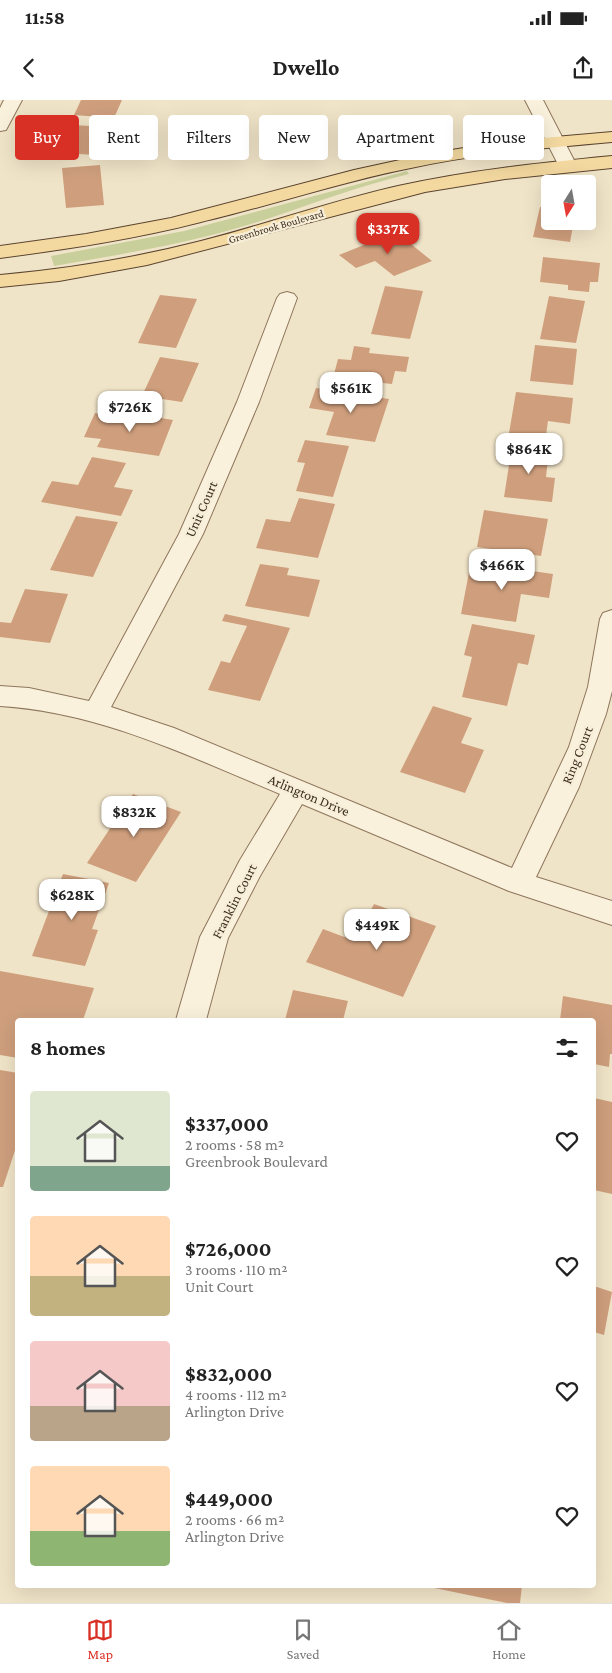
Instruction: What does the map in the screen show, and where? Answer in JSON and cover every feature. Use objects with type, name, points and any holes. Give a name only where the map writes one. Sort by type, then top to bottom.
[{"type":"main road","points":[[0,252],[64,245],[140,231],[229,210],[331,180],[449,155],[556,141],[612,137]]},
{"type":"main road","name":"Greenbrook Boulevard","points":[[0,282],[63,274],[182,251],[360,202],[438,184],[568,166],[612,162]]},
{"type":"street","points":[[0,126],[13,100]]},
{"type":"street","points":[[534,100],[568,166]]},
{"type":"street","name":"Unit Court","points":[[96,712],[191,534],[248,402],[287,298]]},
{"type":"street","name":"Ring Court","points":[[519,883],[568,780],[589,728],[601,684],[612,619]]},
{"type":"street","name":"Arlington Drive","points":[[0,696],[29,698],[96,712],[165,735],[519,883],[612,913]]},
{"type":"street","name":"Franklin Court","points":[[192,1018],[214,937],[250,868],[296,790]]},
{"type":"green space","points":[[407,171],[409,174],[238,228],[186,241],[54,266],[51,256],[184,231]]},
{"type":"building","points":[[81,100],[122,100],[115,115],[74,115]]},
{"type":"building","points":[[79,125],[89,126],[89,155],[79,154]]},
{"type":"building","points":[[100,165],[104,205],[66,208],[62,168]]},
{"type":"building","points":[[540,207],[541,230],[572,230],[570,242],[533,237]]},
{"type":"building","points":[[396,232],[432,261],[394,276],[375,261],[356,268],[339,255]]},
{"type":"building","points":[[543,257],[600,263],[598,282],[590,282],[589,292],[568,290],[568,285],[540,282]]},
{"type":"building","points":[[385,286],[423,291],[410,339],[371,334]]},
{"type":"building","points":[[160,295],[197,299],[176,348],[138,343]]},
{"type":"building","points":[[549,296],[585,301],[576,343],[540,339]]},
{"type":"building","points":[[535,345],[577,349],[573,385],[530,381]]},
{"type":"building","points":[[354,346],[370,348],[369,353],[409,357],[406,372],[395,371],[392,384],[333,378],[338,359],[351,360]]},
{"type":"building","points":[[160,357],[199,363],[182,402],[142,396]]},
{"type":"building","points":[[316,388],[389,399],[375,442],[326,435],[334,412],[309,408]]},
{"type":"building","points":[[516,392],[573,398],[570,424],[548,421],[545,443],[508,439]]},
{"type":"building","points":[[95,413],[125,417],[126,414],[143,415],[173,420],[159,456],[97,447],[101,439],[84,437]]},
{"type":"building","points":[[305,440],[349,446],[333,497],[296,491],[305,463],[297,462]]},
{"type":"building","points":[[512,446],[549,450],[546,477],[555,478],[552,502],[504,497]]},
{"type":"building","points":[[92,457],[126,463],[114,487],[133,490],[121,516],[41,502],[52,481],[78,485]]},
{"type":"building","points":[[299,498],[335,504],[318,558],[256,548],[266,519],[290,522]]},
{"type":"building","points":[[484,510],[548,519],[541,556],[477,547]]},
{"type":"building","points":[[76,516],[118,522],[93,577],[50,570]]},
{"type":"building","points":[[471,562],[553,574],[549,598],[521,594],[516,622],[461,614]]},
{"type":"building","points":[[260,564],[289,568],[287,575],[320,580],[309,617],[245,606]]},
{"type":"building","points":[[25,589],[68,594],[50,643],[0,637],[0,622],[11,623]]},
{"type":"building","points":[[225,614],[290,628],[260,701],[208,690],[221,661],[230,663],[247,626],[222,621]]},
{"type":"building","points":[[472,624],[535,635],[528,665],[518,663],[507,706],[462,697],[472,657],[464,655]]},
{"type":"building","points":[[433,706],[472,718],[461,743],[484,750],[465,793],[400,772]]},
{"type":"building","points":[[133,794],[181,812],[136,882],[87,863]]},
{"type":"building","points":[[63,874],[109,883],[92,929],[98,930],[85,966],[32,956]]},
{"type":"building","points":[[374,904],[436,926],[403,997],[306,962],[323,929],[355,941]]},
{"type":"building","points":[[0,971],[94,988],[84,1018],[15,1018],[15,1058],[0,1055]]},
{"type":"building","points":[[293,990],[348,1001],[344,1018],[286,1018]]},
{"type":"building","points":[[563,996],[612,1005],[612,1054],[610,1054],[609,1067],[596,1064],[596,1018],[560,1018]]},
{"type":"building","points":[[0,1070],[15,1072],[15,1150],[3,1187],[0,1187]]},
{"type":"building","points":[[596,1098],[612,1102],[612,1194],[596,1190]]},
{"type":"building","points":[[596,1287],[612,1292],[604,1335],[596,1333]]},
{"type":"building","points":[[434,1588],[522,1588],[520,1603],[507,1603]]}]
